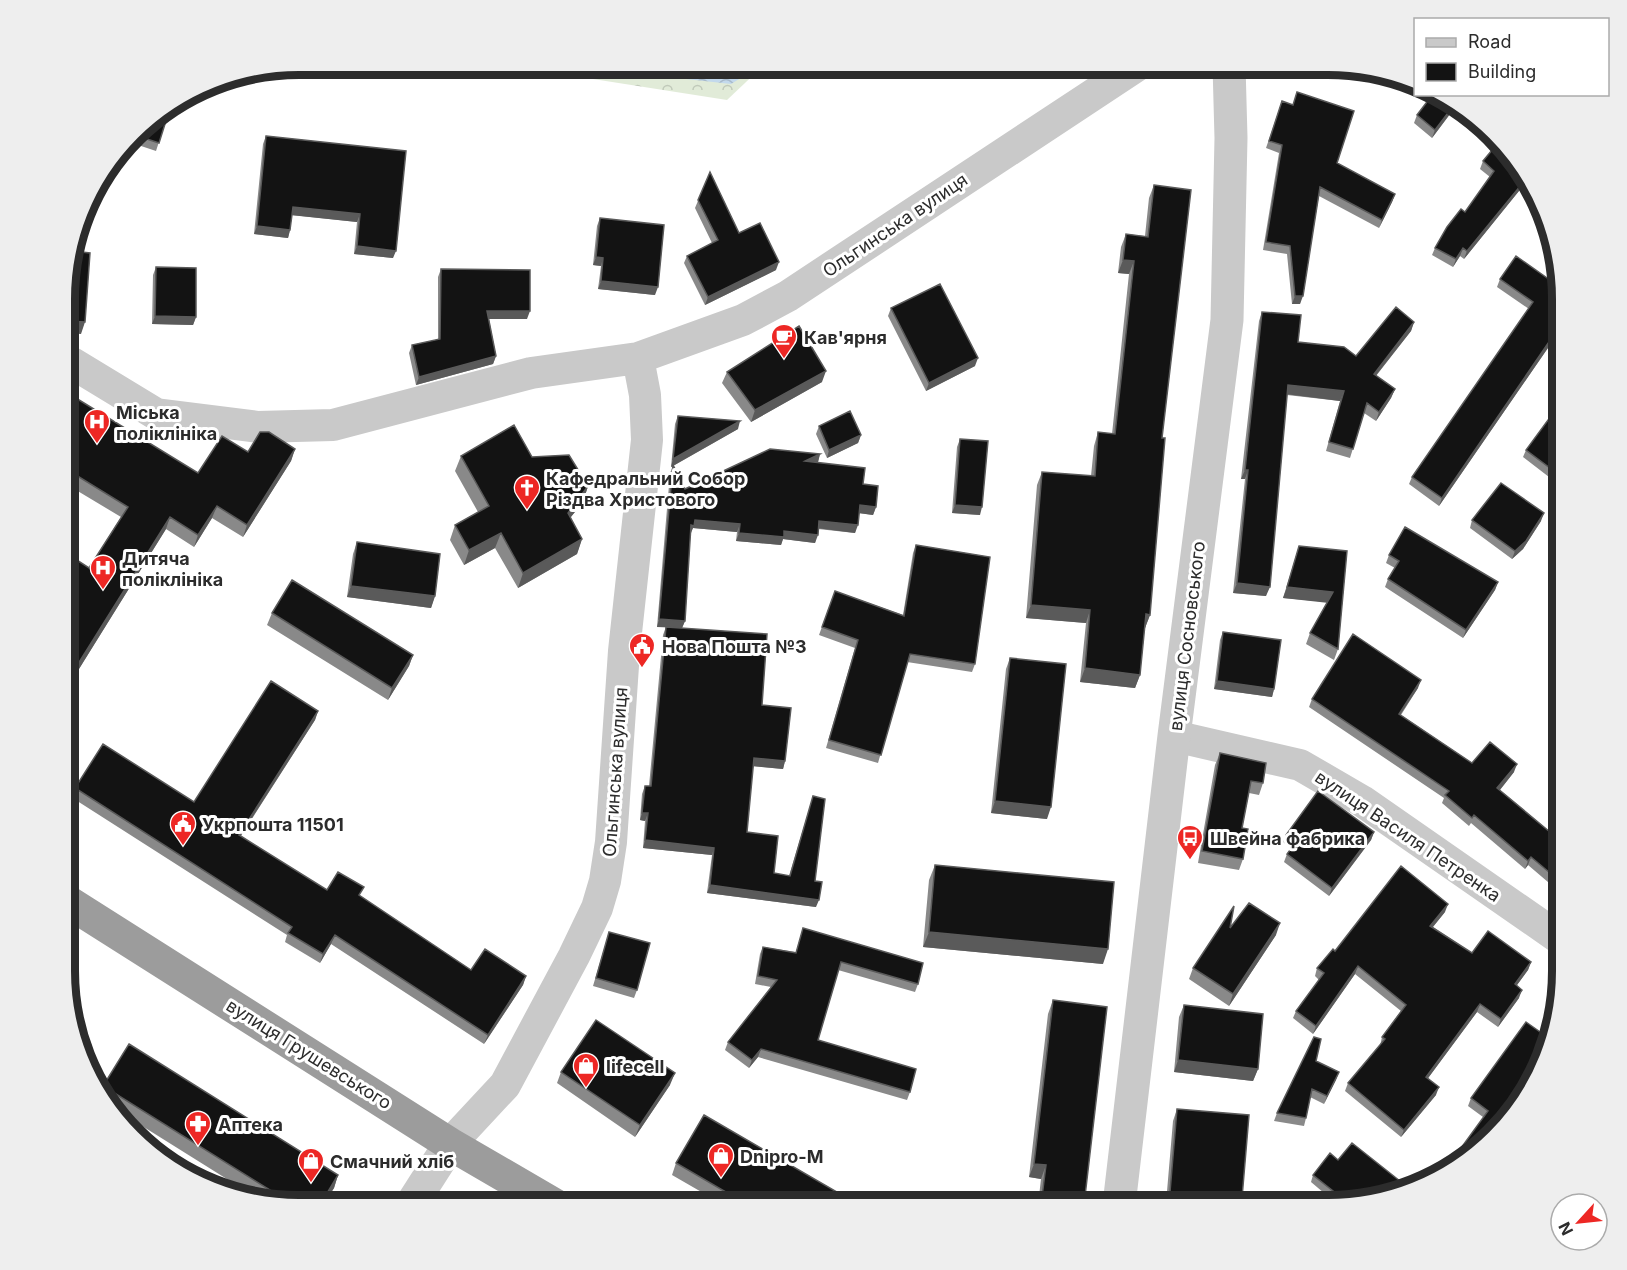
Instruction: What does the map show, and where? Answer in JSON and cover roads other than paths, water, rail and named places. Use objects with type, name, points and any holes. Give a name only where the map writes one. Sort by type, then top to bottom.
[{"type":"highway","name":"вулиця Грушевського","points":[[75,906],[450,1144],[538,1195]]},
{"type":"street","name":"Ольгинська вулиця","points":[[75,365],[156,414],[258,427],[333,425],[531,372],[638,358],[743,320],[788,296],[1123,75]]},
{"type":"street","name":"вулиця Сосновського","points":[[1120,1195],[1174,736],[1227,320],[1232,138],[1229,75]]},
{"type":"street","name":"Ольгинська вулиця","points":[[450,1144],[505,1085],[597,908],[605,881],[611,842],[624,651],[647,440],[645,395],[638,358]]},
{"type":"street","name":"вулиця Василя Петренка","points":[[1174,736],[1300,765],[1362,801],[1552,933]]},
{"type":"street","points":[[417,1195],[450,1144]]},
{"type":"water","points":[[665,75],[746,75],[731,84]]},
{"type":"place","name":"Кав'ярня","points":[[784,360]]},
{"type":"place","name":"Міська поліклініка","points":[[97,445]]},
{"type":"place","name":"Кафедральний Собор Різдва Христового","points":[[527,511]]},
{"type":"place","name":"Дитяча поліклініка","points":[[103,591]]},
{"type":"place","name":"Нова Пошта №3","points":[[642,669]]},
{"type":"place","name":"Укрпошта 11501","points":[[183,847]]},
{"type":"place","name":"Швейна фабрика","points":[[1190,861]]},
{"type":"place","name":"lifecell","points":[[586,1089]]},
{"type":"place","name":"Аптека","points":[[198,1147]]},
{"type":"place","name":"Dnipro-M","points":[[721,1179]]},
{"type":"place","name":"Смачний хліб","points":[[311,1184]]}]
